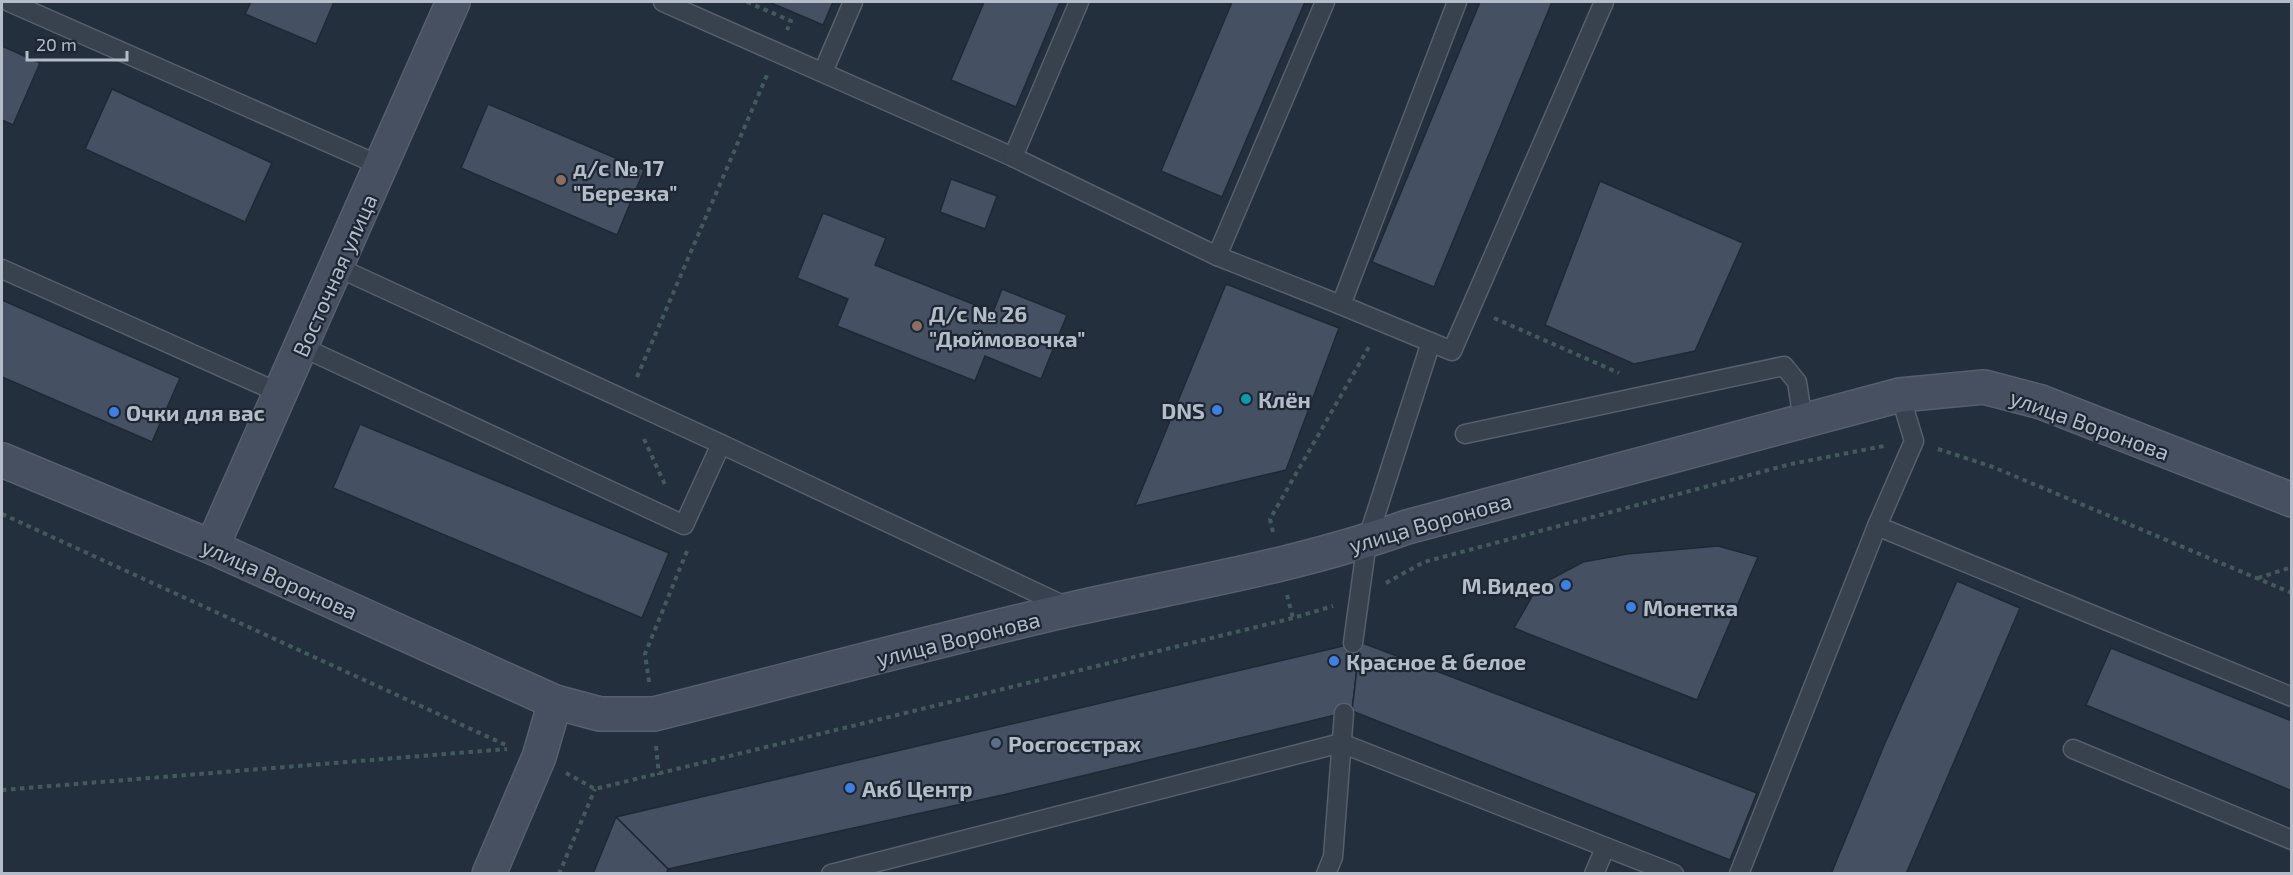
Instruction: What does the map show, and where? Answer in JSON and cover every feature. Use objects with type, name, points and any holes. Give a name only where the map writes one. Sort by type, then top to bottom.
[{"type":"street","name":"Восточная улица","points":[[212,547],[282,394],[453,2]]},
{"type":"street","name":"улица Воронова","points":[[2,460],[212,547],[555,702],[600,714],[654,714],[1072,609],[1280,564],[1367,541],[1407,527],[1900,395],[1984,387],[2041,402],[2292,501]]},
{"type":"street","points":[[489,873],[539,757],[555,702]]},
{"type":"lane","points":[[9,2],[381,166]]},
{"type":"lane","points":[[663,2],[1013,157],[1217,256],[1452,351],[1604,2]]},
{"type":"lane","points":[[823,72],[853,2]]},
{"type":"lane","points":[[1013,157],[1079,2]]},
{"type":"lane","points":[[1217,256],[1325,2]]},
{"type":"lane","points":[[1341,305],[1457,2]]},
{"type":"lane","points":[[337,267],[1072,609]]},
{"type":"lane","points":[[2,269],[282,394]]},
{"type":"lane","points":[[1353,644],[1367,541],[1431,342]]},
{"type":"lane","points":[[302,347],[684,525],[721,444]]},
{"type":"lane","points":[[1465,434],[1784,366],[1797,382],[1803,421]]},
{"type":"lane","points":[[1739,873],[1877,526],[1914,441],[1900,395]]},
{"type":"lane","points":[[1877,526],[2292,697]]},
{"type":"lane","points":[[1326,873],[1333,857],[1344,713]]},
{"type":"lane","points":[[831,873],[1341,743],[1605,848],[1674,873]]},
{"type":"lane","points":[[2073,749],[2292,840]]},
{"type":"lane","points":[[1594,873],[1605,848]]},
{"type":"path","points":[[659,775],[654,714],[645,654],[691,542],[627,402],[791,21],[747,2]]},
{"type":"path","points":[[1293,618],[1270,519],[1383,323]]},
{"type":"path","points":[[539,757],[595,789],[659,775],[1293,618],[1359,598],[1424,562],[1791,464],[1914,441],[1993,467],[2292,593]]},
{"type":"path","points":[[2,514],[514,748],[2,790]]},
{"type":"path","points":[[2256,578],[2292,567]]},
{"type":"path","points":[[559,873],[595,789]]},
{"type":"building","points":[[251,2],[334,2],[316,44],[245,14]]},
{"type":"building","points":[[769,2],[833,2],[823,25]]},
{"type":"building","points":[[984,2],[1060,2],[1016,107],[951,80]]},
{"type":"building","points":[[1232,2],[1305,2],[1222,197],[1161,171]]},
{"type":"building","points":[[1480,2],[1552,2],[1434,287],[1372,262]]},
{"type":"building","points":[[2,46],[40,63],[13,125],[2,120]]},
{"type":"building","points":[[112,89],[272,163],[245,222],[85,149]]},
{"type":"building","points":[[488,104],[644,170],[617,235],[461,168]]},
{"type":"building","points":[[951,179],[997,196],[985,229],[940,212]]},
{"type":"building","points":[[1600,181],[1743,243],[1695,351],[1634,364],[1545,325]]},
{"type":"building","points":[[823,213],[886,238],[875,265],[993,312],[1002,289],[1067,315],[1041,379],[985,356],[975,381],[837,326],[848,299],[797,278]]},
{"type":"building","name":"Клён","points":[[1226,284],[1339,328],[1286,470],[1135,506]]},
{"type":"building","points":[[2,300],[180,378],[152,442],[2,377]]},
{"type":"building","points":[[360,424],[669,553],[642,618],[333,488]]},
{"type":"building","name":"Монетка","points":[[1718,546],[1758,557],[1697,700],[1514,628],[1538,586],[1583,562],[1627,554]]},
{"type":"building","points":[[1957,581],[2020,608],[1906,874],[1831,874],[1885,743]]},
{"type":"building","points":[[1360,642],[1352,711],[1007,794],[668,869],[616,817]]},
{"type":"building","points":[[1360,642],[1757,793],[1730,860],[1352,711]]},
{"type":"building","points":[[2111,648],[2292,721],[2292,791],[2086,705]]},
{"type":"building","points":[[616,817],[668,869],[666,874],[593,874]]},
{"type":"place","name":"д/с № 17 \"Березка\"","points":[[561,180]]},
{"type":"place","name":"Д/с № 26 \"Дюймовочка\"","points":[[917,326]]},
{"type":"place","name":"Клён","points":[[1246,399]]},
{"type":"place","name":"DNS","points":[[1217,410]]},
{"type":"place","name":"Очки для вас","points":[[114,412]]},
{"type":"place","name":"М.Видео","points":[[1566,585]]},
{"type":"place","name":"Монетка","points":[[1631,607]]},
{"type":"place","name":"Красное & белое","points":[[1334,661]]},
{"type":"place","name":"Росгосстрах","points":[[996,743]]},
{"type":"place","name":"Акб Центр","points":[[850,788]]}]
